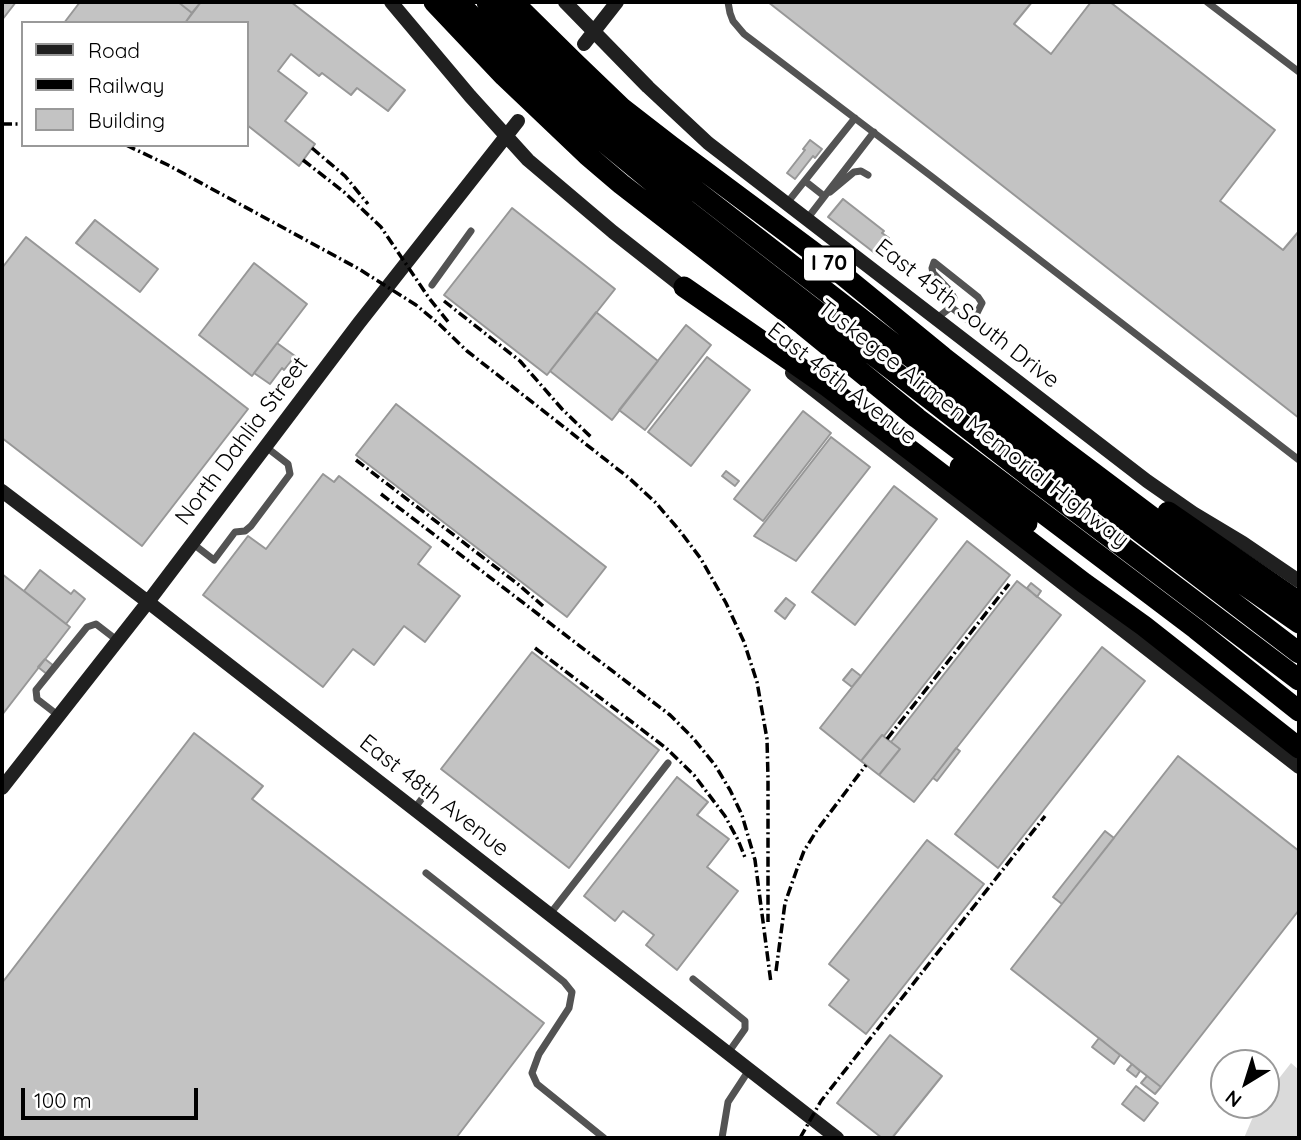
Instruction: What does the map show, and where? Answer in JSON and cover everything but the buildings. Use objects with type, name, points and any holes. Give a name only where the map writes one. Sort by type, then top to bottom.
[{"type":"highway","name":"Tuskegee Airmen Memorial Highway","points":[[434,2],[524,55],[577,106],[621,184],[803,325],[917,418],[1196,629],[1299,711]]},
{"type":"highway","points":[[458,2],[524,55]]},
{"type":"highway","points":[[487,2],[524,55]]},
{"type":"highway","name":"Tuskegee Airmen Memorial Highway","points":[[513,2],[524,55],[577,106],[622,107],[828,262],[943,357],[1059,447],[1217,566],[1299,623]]},
{"type":"highway","points":[[577,106],[633,142],[1299,653]]},
{"type":"highway","points":[[577,106],[688,212],[1029,476],[1299,680]]},
{"type":"highway","points":[[684,287],[828,387],[1144,626],[1299,748]]},
{"type":"highway","points":[[917,418],[955,462],[1144,626]]},
{"type":"highway","points":[[1059,447],[1112,472],[1299,602]]},
{"type":"main road","name":"East 46th Avenue","points":[[391,2],[505,136],[555,184],[724,321],[1299,767]]},
{"type":"main road","name":"East 45th South Drive","points":[[565,2],[630,70],[709,143],[1166,495],[1299,581]]},
{"type":"main road","points":[[584,44],[617,2]]},
{"type":"main road","name":"North Dahlia Street","points":[[2,787],[148,602],[359,323],[517,121]]},
{"type":"main road","name":"East 48th Avenue","points":[[2,491],[837,1138]]},
{"type":"lane","points":[[728,2],[733,21],[744,34],[1299,460]]},
{"type":"lane","points":[[1207,2],[1299,72]]},
{"type":"lane","points":[[787,203],[855,118]]},
{"type":"lane","points":[[807,219],[874,132]]},
{"type":"lane","points":[[824,196],[854,172],[861,171],[868,175]]},
{"type":"lane","points":[[805,181],[824,196]]},
{"type":"lane","points":[[432,285],[471,231]]},
{"type":"lane","points":[[936,319],[951,307],[953,296],[933,273],[934,262],[982,303],[970,319],[966,319],[951,307]]},
{"type":"lane","points":[[192,543],[214,560],[235,532],[245,531],[259,516],[290,474],[288,464],[266,447]]},
{"type":"lane","points":[[59,716],[37,699],[36,690],[87,627],[96,624],[118,640]]},
{"type":"lane","points":[[550,914],[668,763]]},
{"type":"lane","points":[[414,809],[430,788]]},
{"type":"lane","points":[[426,873],[564,982],[572,992],[569,1008],[538,1054],[531,1073],[537,1084],[604,1138]]},
{"type":"lane","points":[[693,979],[745,1021],[745,1029],[728,1053]]},
{"type":"lane","points":[[722,1138],[728,1102],[749,1070]]},
{"type":"shaded area","points":[[1291,1063],[1299,1070],[1299,1138],[1244,1138],[1252,1119],[1280,1119],[1280,1077]]},
{"type":"railway","points":[[2,124],[21,124]]},
{"type":"railway","points":[[130,147],[359,269],[416,305],[467,351],[629,478],[656,503],[680,531],[701,559],[726,603],[744,642],[757,682],[767,739],[768,922]]},
{"type":"railway","points":[[312,148],[345,176],[368,204]]},
{"type":"railway","points":[[303,160],[344,192],[381,227],[449,323]]},
{"type":"railway","points":[[444,301],[520,361],[562,409],[592,438]]},
{"type":"railway","points":[[356,460],[543,606]]},
{"type":"railway","points":[[381,494],[670,715],[715,765],[742,815],[755,860],[771,983]]},
{"type":"railway","points":[[887,739],[1009,584]]},
{"type":"railway","points":[[535,648],[666,748],[694,775],[725,816],[746,860]]},
{"type":"railway","points":[[776,971],[785,903],[804,851],[866,765]]},
{"type":"railway","points":[[800,1138],[821,1101],[1045,816]]}]
